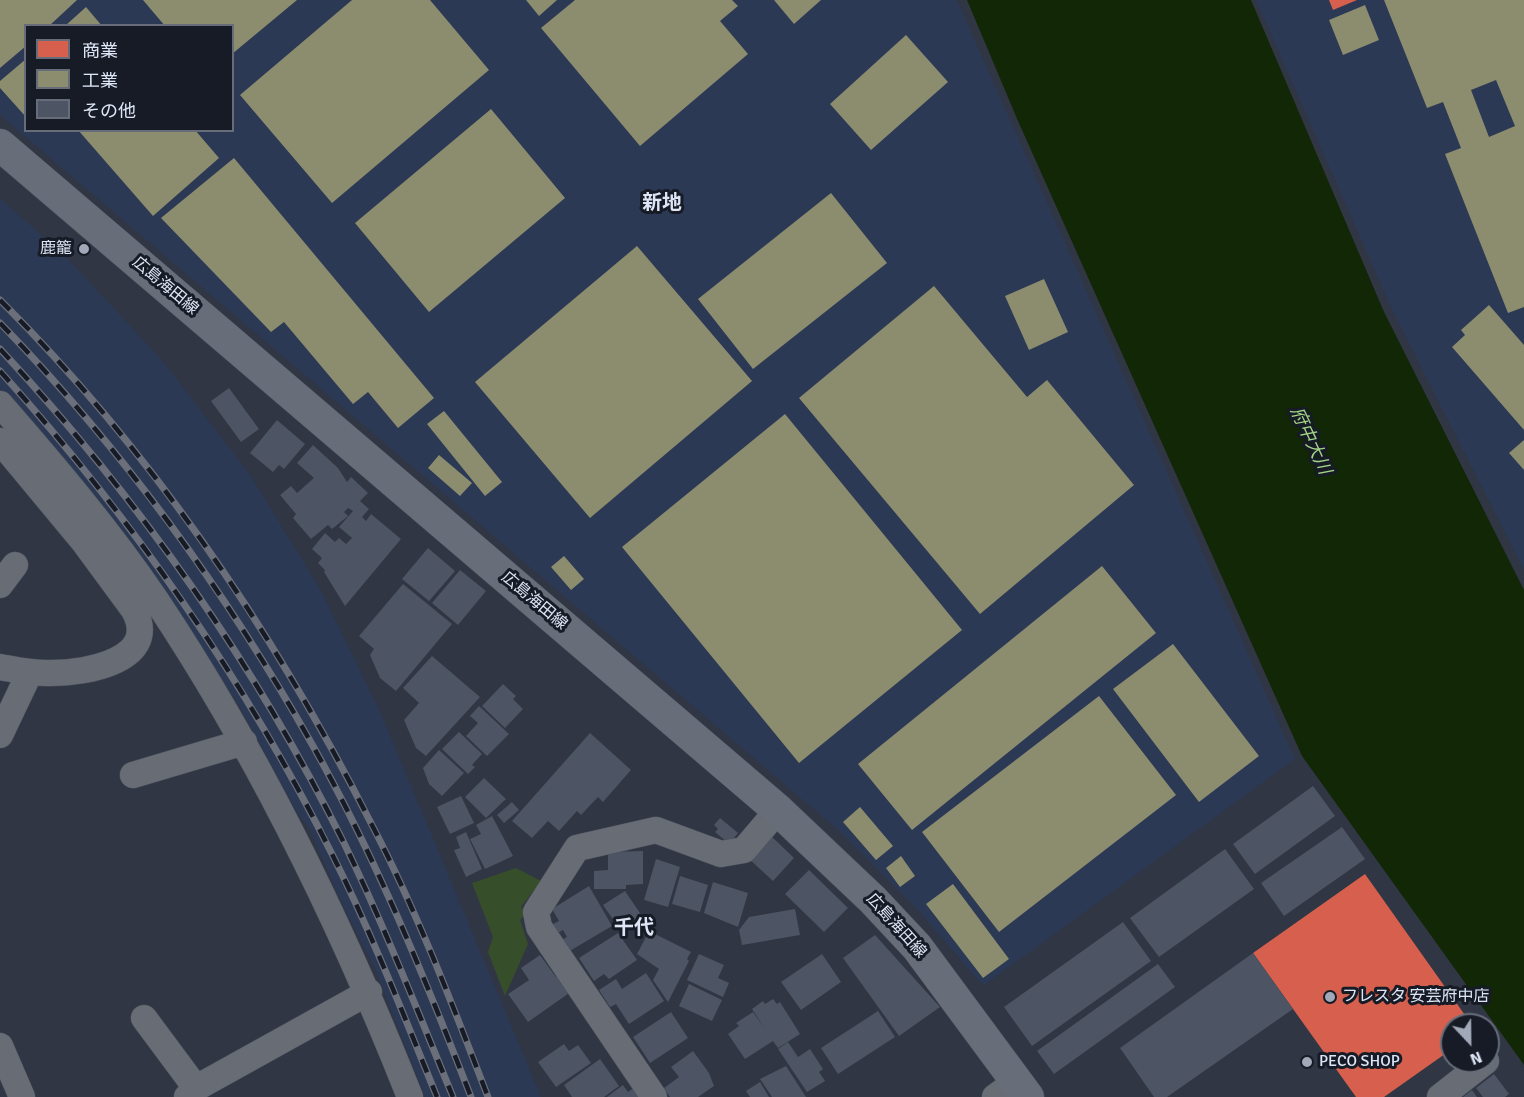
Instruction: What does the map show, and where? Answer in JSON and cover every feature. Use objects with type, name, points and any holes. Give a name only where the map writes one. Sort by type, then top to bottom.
[{"type":"main road","name":"広島海田線","points":[[0,145],[778,810],[873,900],[917,947],[1013,1092]]},
{"type":"street","points":[[0,405],[51,463],[148,589],[244,742],[311,868],[369,992],[410,1097]]},
{"type":"street","points":[[0,441],[84,542],[140,621],[138,643],[131,652],[120,659],[68,672],[30,672],[0,667]]},
{"type":"street","points":[[0,585],[15,565]]},
{"type":"street","points":[[0,735],[30,672]]},
{"type":"street","points":[[133,775],[244,742]]},
{"type":"street","points":[[654,1097],[539,927],[536,912],[577,848],[656,830],[721,854],[744,850],[778,810]]},
{"type":"street","points":[[144,1018],[191,1093],[369,992]]},
{"type":"street","points":[[0,1046],[22,1097]]},
{"type":"street","points":[[1440,1097],[1471,1073]]},
{"type":"shaded area","points":[[0,0],[957,0],[1295,759],[983,986],[917,909],[837,829],[0,115]]},
{"type":"shaded area","points":[[1256,0],[1524,0],[1524,570],[1392,310]]},
{"type":"shaded area","points":[[0,198],[68,259],[161,359],[249,473],[320,589],[378,707],[541,1097],[425,1097],[376,971],[342,904],[309,828],[298,814],[239,706],[190,632],[21,413],[0,390]]},
{"type":"shaded area","points":[[516,868],[541,881],[521,907],[527,912],[520,920],[528,944],[505,996],[488,952],[493,937],[472,883]]},
{"type":"water","name":"府中大川","points":[[967,0],[1251,0],[1384,312],[1524,590],[1524,1065],[1500,1032],[1500,1013],[1487,1013],[1302,756],[1018,121]]},
{"type":"building: 商業","points":[[1329,0],[1357,0],[1333,10]]},
{"type":"building: 商業","points":[[1365,874],[1463,1013],[1440,1013],[1440,1057],[1384,1097],[1356,1097],[1253,953]]},
{"type":"building: 工業","points":[[0,0],[77,0],[51,24],[24,24],[24,48],[0,68]]},
{"type":"building: 工業","points":[[143,0],[297,0],[234,52],[234,24],[163,24]]},
{"type":"building: 工業","points":[[352,0],[430,0],[489,70],[332,203],[240,95]]},
{"type":"building: 工業","points":[[526,0],[557,0],[539,16]]},
{"type":"building: 工業","points":[[575,0],[732,0],[738,6],[720,21],[748,54],[640,146],[541,28]]},
{"type":"building: 工業","points":[[774,0],[821,0],[794,24]]},
{"type":"building: 工業","points":[[1384,0],[1524,0],[1524,307],[1508,313],[1445,154],[1461,148],[1443,102],[1427,108]],"holes":[[[1496,80],[1515,126],[1489,137],[1471,90]]]},
{"type":"building: 工業","points":[[1365,5],[1379,40],[1343,55],[1329,20]]},
{"type":"building: 工業","points":[[86,7],[100,24],[67,24]]},
{"type":"building: 工業","points":[[906,35],[948,82],[871,150],[830,104]]},
{"type":"building: 工業","points":[[24,61],[24,115],[0,88],[0,81]]},
{"type":"building: 工業","points":[[491,109],[565,198],[429,312],[355,223]]},
{"type":"building: 工業","points":[[80,132],[197,132],[219,158],[153,216]]},
{"type":"building: 工業","points":[[234,158],[434,398],[398,428],[368,392],[353,404],[284,322],[271,332],[161,218]]},
{"type":"building: 工業","points":[[831,193],[887,263],[753,369],[698,299]]},
{"type":"building: 工業","points":[[637,246],[752,381],[590,518],[475,382]]},
{"type":"building: 工業","points":[[1044,279],[1068,332],[1029,350],[1005,296]]},
{"type":"building: 工業","points":[[934,286],[1027,397],[1047,380],[1134,485],[980,614],[799,398]]},
{"type":"building: 工業","points":[[1489,305],[1524,345],[1524,430],[1452,347],[1465,335],[1461,330]]},
{"type":"building: 工業","points":[[444,411],[502,482],[485,496],[427,424]]},
{"type":"building: 工業","points":[[785,414],[962,630],[799,763],[622,547]]},
{"type":"building: 工業","points":[[1524,440],[1524,470],[1509,453]]},
{"type":"building: 工業","points":[[439,455],[472,483],[460,496],[428,468]]},
{"type":"building: 工業","points":[[564,556],[584,579],[571,590],[551,567]]},
{"type":"building: 工業","points":[[1102,566],[1156,633],[912,830],[858,764]]},
{"type":"building: 工業","points":[[1173,644],[1259,756],[1199,802],[1113,689]]},
{"type":"building: 工業","points":[[1099,696],[1176,795],[999,932],[922,832]]},
{"type":"building: 工業","points":[[860,807],[893,846],[876,860],[843,822]]},
{"type":"building: 工業","points":[[901,856],[915,876],[900,887],[886,868]]},
{"type":"building: 工業","points":[[953,884],[1009,959],[983,978],[926,904]]},
{"type":"building: その他","points":[[229,388],[259,429],[241,442],[211,401]]},
{"type":"building: その他","points":[[277,420],[305,444],[284,469],[279,465],[273,472],[250,453]]},
{"type":"building: その他","points":[[313,445],[338,468],[347,482],[351,477],[368,493],[360,501],[369,509],[362,517],[366,521],[371,514],[401,539],[345,606],[324,572],[325,570],[318,563],[322,558],[312,549],[325,533],[335,542],[339,538],[346,544],[352,538],[339,527],[353,511],[348,508],[344,512],[348,516],[332,529],[328,525],[311,539],[293,518],[296,514],[280,495],[291,486],[297,493],[314,478],[297,463]]},
{"type":"building: その他","points":[[428,548],[455,571],[429,601],[402,579]]},
{"type":"building: その他","points":[[460,570],[486,591],[458,625],[432,603]]},
{"type":"building: その他","points":[[403,584],[452,624],[396,691],[380,678],[370,655],[374,649],[359,636]]},
{"type":"building: その他","points":[[432,656],[480,697],[426,756],[416,748],[404,720],[419,703],[403,688]]},
{"type":"building: その他","points":[[503,684],[516,696],[513,699],[523,709],[505,728],[482,706]]},
{"type":"building: その他","points":[[479,706],[509,734],[487,756],[466,736],[478,723],[470,716]]},
{"type":"building: その他","points":[[459,732],[482,754],[472,765],[475,767],[468,774],[442,749]]},
{"type":"building: その他","points":[[590,733],[631,770],[603,802],[598,797],[581,815],[577,811],[559,831],[548,821],[532,838],[512,821]]},
{"type":"building: その他","points":[[439,750],[464,773],[442,796],[429,784],[423,768]]},
{"type":"building: その他","points":[[484,778],[506,799],[486,818],[465,797]]},
{"type":"building: その他","points":[[1313,786],[1335,816],[1255,874],[1233,844]]},
{"type":"building: その他","points":[[461,796],[474,823],[450,834],[437,807]]},
{"type":"building: その他","points":[[512,802],[519,810],[504,823],[497,815]]},
{"type":"building: その他","points":[[492,816],[513,856],[485,869],[470,839],[481,834],[476,825]]},
{"type":"building: その他","points":[[720,818],[738,833],[729,844],[715,832],[718,829],[714,825]]},
{"type":"building: その他","points":[[1342,827],[1365,859],[1284,916],[1261,883]]},
{"type":"building: その他","points":[[466,832],[482,869],[466,877],[454,850],[460,848],[456,837]]},
{"type":"building: その他","points":[[770,835],[794,858],[773,881],[748,858]]},
{"type":"building: その他","points":[[1225,849],[1254,889],[1159,957],[1130,918]]},
{"type":"building: その他","points":[[643,851],[643,884],[626,885],[626,889],[594,889],[594,871],[608,870],[608,852]]},
{"type":"building: その他","points":[[656,859],[680,867],[668,907],[644,900]]},
{"type":"building: その他","points":[[809,870],[848,908],[824,932],[785,894]]},
{"type":"building: その他","points":[[680,876],[708,885],[700,912],[672,904]]},
{"type":"building: その他","points":[[713,882],[748,893],[738,927],[704,913]]},
{"type":"building: その他","points":[[589,886],[612,926],[568,952],[562,940],[567,937],[563,930],[556,934],[551,925],[559,921],[552,909]]},
{"type":"building: その他","points":[[625,891],[642,916],[621,931],[603,905]]},
{"type":"building: その他","points":[[795,909],[800,935],[742,945],[739,930],[749,917]]},
{"type":"building: その他","points":[[1123,922],[1151,961],[1032,1046],[1004,1007]]},
{"type":"building: その他","points":[[649,931],[691,952],[687,959],[689,961],[668,1002],[653,980],[659,969],[637,954]]},
{"type":"building: その他","points":[[618,933],[637,960],[609,979],[604,974],[594,981],[579,958]]},
{"type":"building: その他","points":[[875,935],[940,1007],[899,1036],[843,958]]},
{"type":"building: その他","points":[[1253,953],[1293,1009],[1167,1097],[1154,1097],[1120,1048]]},
{"type":"building: その他","points":[[699,954],[724,965],[718,978],[729,983],[723,997],[687,980]]},
{"type":"building: その他","points":[[822,954],[841,982],[801,1010],[781,982]]},
{"type":"building: その他","points":[[540,955],[556,977],[560,974],[572,991],[528,1022],[508,994],[529,980],[521,968]]},
{"type":"building: その他","points":[[1158,964],[1175,987],[1054,1074],[1037,1051]]},
{"type":"building: その他","points":[[646,973],[664,1001],[629,1024],[616,1004],[610,1007],[599,990],[616,979],[622,989]]},
{"type":"building: その他","points":[[689,984],[722,1000],[712,1021],[679,1006]]},
{"type":"building: その他","points":[[773,999],[777,1004],[780,1002],[800,1034],[778,1048],[773,1041],[745,1059],[728,1034],[739,1026],[736,1023],[753,1012],[765,1029],[752,1009],[763,1001],[765,1004]]},
{"type":"building: その他","points":[[878,1011],[895,1037],[838,1074],[821,1048]]},
{"type":"building: その他","points":[[671,1012],[688,1038],[650,1063],[633,1037]]},
{"type":"building: その他","points":[[788,1042],[798,1057],[810,1049],[823,1069],[819,1072],[825,1081],[807,1092],[778,1049]]},
{"type":"building: その他","points":[[564,1044],[569,1051],[578,1045],[591,1063],[556,1087],[538,1062]]},
{"type":"building: その他","points":[[693,1051],[709,1073],[714,1086],[698,1097],[670,1097],[664,1088],[679,1077],[671,1067]]},
{"type":"building: その他","points":[[600,1059],[619,1086],[604,1097],[572,1097],[564,1085]]},
{"type":"building: その他","points":[[786,1066],[806,1097],[772,1097],[760,1079]]},
{"type":"building: その他","points":[[1494,1074],[1509,1094],[1505,1097],[1483,1097],[1476,1088]]},
{"type":"building: その他","points":[[760,1082],[769,1097],[750,1097],[746,1091]]},
{"type":"building: その他","points":[[639,1084],[648,1097],[607,1097],[623,1085],[628,1092]]},
{"type":"building: その他","points":[[1472,1090],[1477,1097],[1463,1097]]},
{"type":"railway","points":[[0,300],[56,358],[109,419],[159,483],[207,548],[295,685],[335,755],[405,893],[488,1097]]},
{"type":"railway","points":[[0,323],[88,421],[170,524],[245,633],[280,689],[336,788],[379,875],[471,1097]]},
{"type":"railway","points":[[0,349],[99,463],[145,523],[190,584],[272,710],[359,874],[453,1097]]},
{"type":"railway","points":[[0,371],[49,427],[140,542],[183,602],[262,726],[299,790],[347,885],[437,1097]]},
{"type":"place","name":"鹿籠","points":[[84,249]]},
{"type":"place","name":"フレスタ 安芸府中店","points":[[1330,997]]},
{"type":"place","name":"PECO SHOP","points":[[1307,1062]]},
{"type":"district","name":"新地","points":[[662,204]]},
{"type":"district","name":"千代","points":[[634,929]]}]
